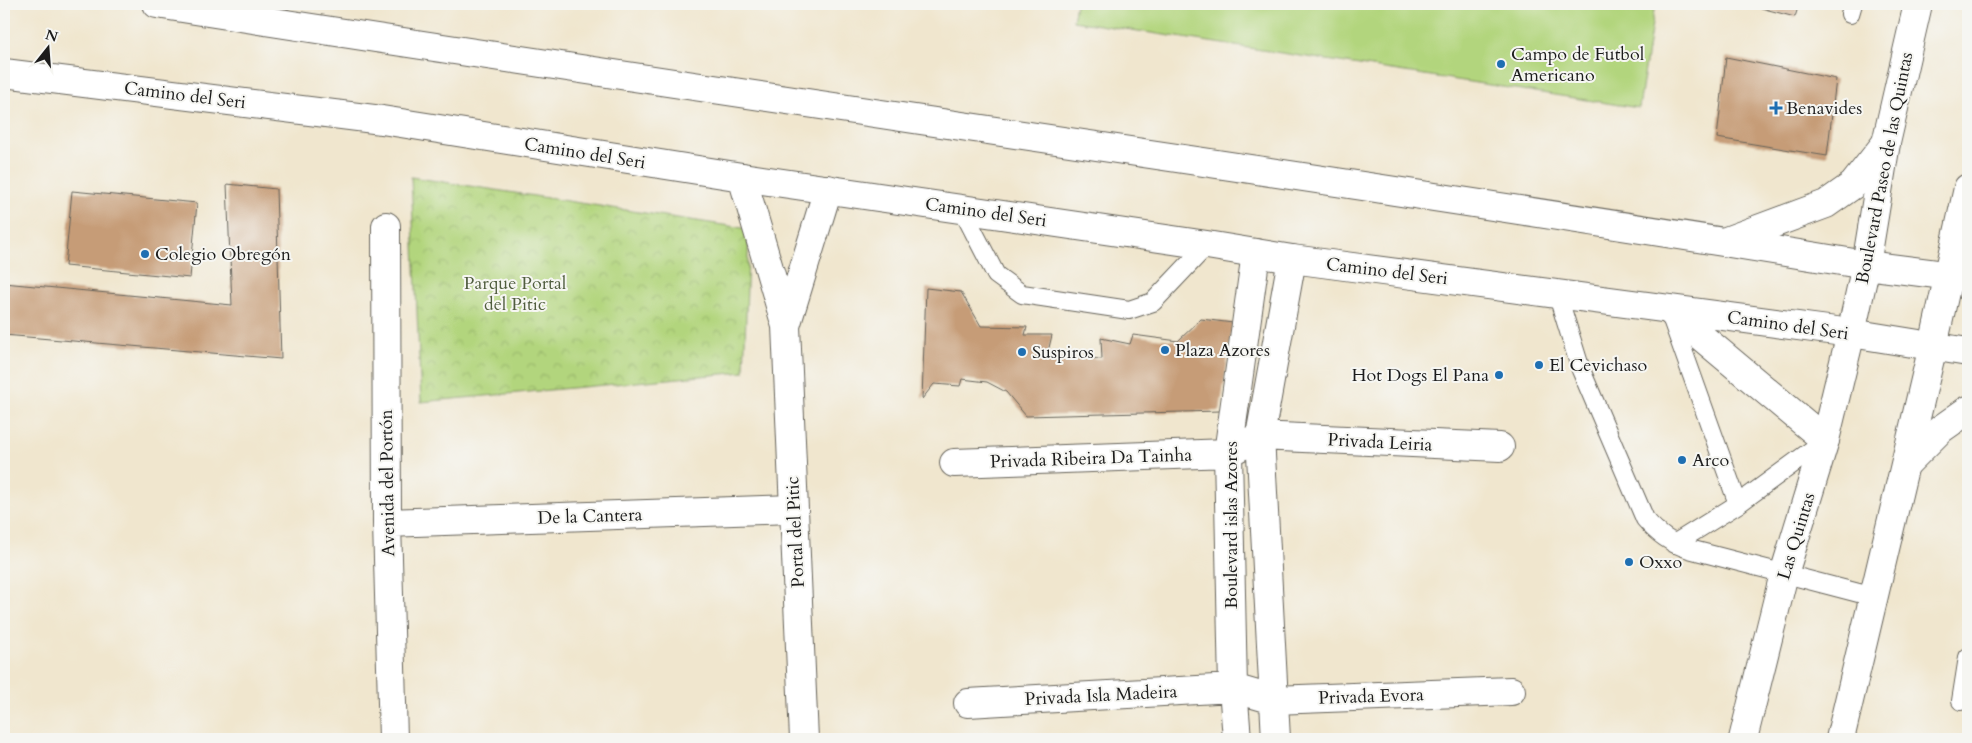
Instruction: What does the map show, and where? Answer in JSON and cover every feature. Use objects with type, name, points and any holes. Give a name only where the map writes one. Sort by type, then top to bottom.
[{"type":"main road","points":[[157,4],[499,58],[1866,265],[1959,276]]},
{"type":"main road","name":"Boulevard Paseo de las Quintas","points":[[1851,333],[1866,265],[1886,142],[1918,4]]},
{"type":"main road","name":"Camino del Seri","points":[[4,73],[382,120],[742,177],[1292,259],[1851,333],[1968,352]]},
{"type":"main road","points":[[1723,242],[1826,204],[1854,185],[1886,142]]},
{"type":"main road","name":"Portal del Pitic","points":[[742,177],[786,326],[804,739]]},
{"type":"main road","points":[[1840,739],[1907,463],[1933,346],[1959,276],[1968,188]]},
{"type":"main road","name":"Portal del Pitic","points":[[786,326],[828,189]]},
{"type":"main road","name":"Avenida del Portón","points":[[386,226],[387,523],[393,739]]},
{"type":"main road","name":"Boulevard islas Azores","points":[[1237,739],[1228,452],[1256,253]]},
{"type":"main road","name":"Boulevard islas Azores","points":[[1276,739],[1260,436],[1292,259]]},
{"type":"main road","points":[[1668,309],[1826,440]]},
{"type":"main road","name":"Las Quintas","points":[[1743,739],[1784,574],[1826,440],[1851,333]]},
{"type":"main road","points":[[1907,463],[1941,429],[1968,410]]},
{"type":"main road","points":[[1228,452],[1260,436]]},
{"type":"main road","name":"Privada Leiria","points":[[1260,436],[1500,447]]},
{"type":"main road","name":"Privada Ribeira Da Tainha","points":[[954,463],[1228,452]]},
{"type":"main road","name":"De la Cantera","points":[[387,523],[793,509]]},
{"type":"main road","name":"Privada Evora","points":[[1234,688],[1274,700],[1511,690]]},
{"type":"main road","name":"Privada Isla Madeira","points":[[968,703],[1234,688]]},
{"type":"lane","points":[[962,209],[996,275],[1022,294],[1129,310],[1153,302],[1207,245]]},
{"type":"lane","points":[[1557,293],[1581,370],[1645,519],[1655,531],[1674,544],[1874,597]]},
{"type":"lane","points":[[1668,309],[1738,504]]},
{"type":"lane","points":[[1674,544],[1738,504],[1826,440]]},
{"type":"lane","points":[[1961,701],[1968,657]]},
{"type":"green space","name":"Campo de Futbol Americano","points":[[1076,4],[1655,4],[1639,108],[1073,21]]},
{"type":"green space","name":"Parque Portal del Pitic","points":[[411,177],[749,229],[744,372],[421,402]]},
{"type":"building","points":[[1746,4],[1799,4],[1795,17]]},
{"type":"building","name":"Benavides","points":[[1726,57],[1836,79],[1827,156],[1717,138]]},
{"type":"building","points":[[227,184],[276,189],[281,359],[4,335],[4,283],[232,305]]},
{"type":"building","points":[[72,191],[197,203],[190,278],[65,266]]},
{"type":"building","name":"Plaza Azores","points":[[926,288],[961,292],[981,326],[1027,327],[1025,335],[1052,335],[1047,356],[1102,359],[1101,338],[1130,344],[1133,335],[1178,341],[1201,319],[1233,323],[1220,411],[1026,416],[1006,392],[987,382],[962,379],[960,386],[934,384],[922,399]]},
{"type":"place","name":"Campo de Futbol Americano","points":[[1501,64]]},
{"type":"place","name":"Benavides","points":[[1776,108]]},
{"type":"place","name":"Colegio Obregón","points":[[145,254]]},
{"type":"place","name":"Plaza Azores","points":[[1165,350]]},
{"type":"place","name":"Suspiros","points":[[1022,352]]},
{"type":"place","name":"El Cevichaso","points":[[1539,365]]},
{"type":"place","name":"Hot Dogs El Pana","points":[[1499,375]]},
{"type":"place","name":"Arco","points":[[1682,460]]},
{"type":"place","name":"Oxxo","points":[[1629,562]]}]
